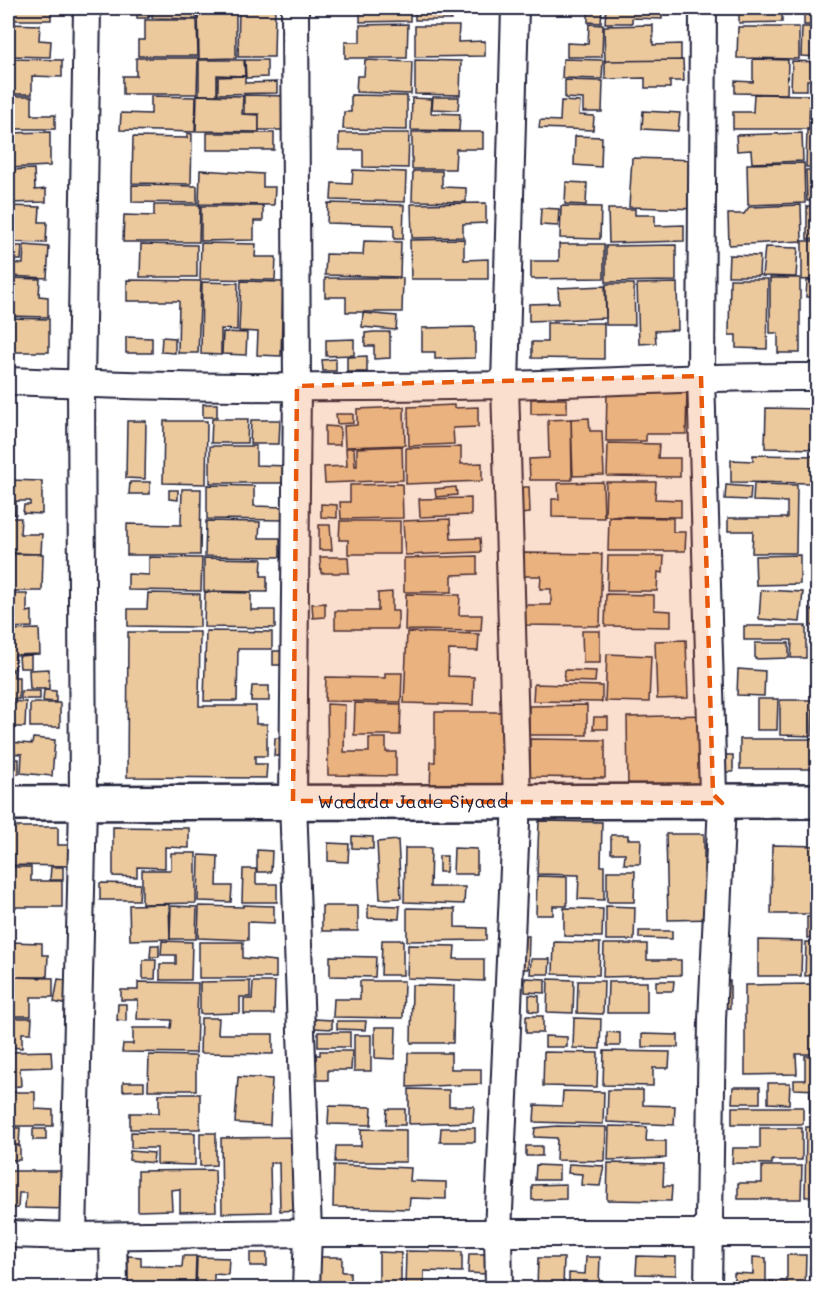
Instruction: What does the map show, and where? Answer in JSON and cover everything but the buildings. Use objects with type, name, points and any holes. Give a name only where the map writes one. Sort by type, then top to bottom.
[{"type":"main road","name":"Wadada Jaale Siyaad","points":[[8,803],[818,801]]},
{"type":"street","points":[[73,1236],[83,802],[81,384],[87,8]]},
{"type":"street","points":[[295,8],[297,386],[292,801],[308,1233],[306,1288]]},
{"type":"street","points":[[499,1288],[498,1233],[517,800],[505,385],[515,8]]},
{"type":"street","points":[[703,8],[701,376],[713,794],[722,803],[712,1020],[708,1288]]},
{"type":"street","points":[[8,381],[297,386],[505,385],[701,376],[818,377]]},
{"type":"street","points":[[8,1234],[113,1236],[308,1233],[818,1233]]},
{"type":"street","points":[[113,1236],[114,1288]]},
{"type":"highlighted area","points":[[701,376],[713,794],[722,803],[293,801],[297,386]]}]
